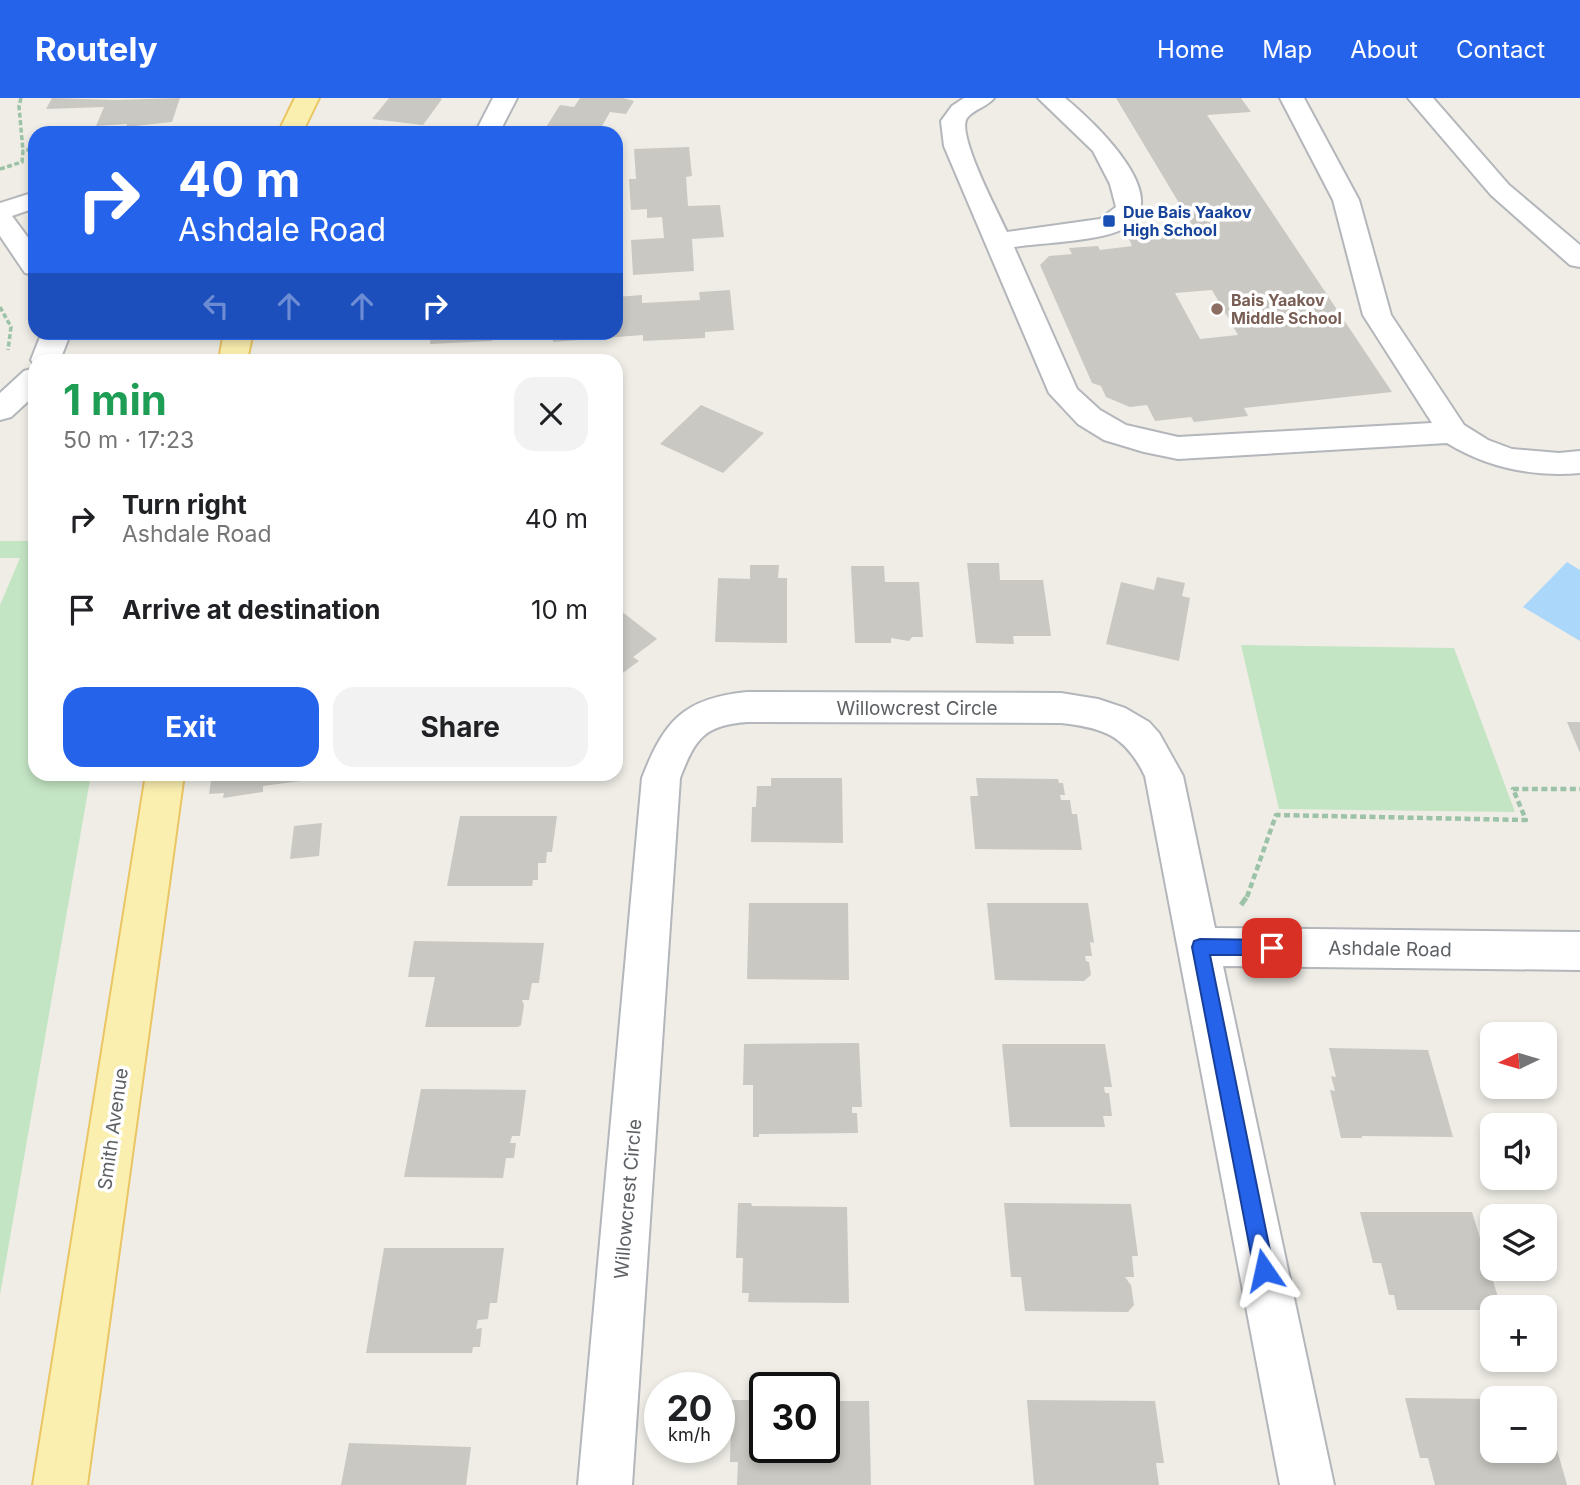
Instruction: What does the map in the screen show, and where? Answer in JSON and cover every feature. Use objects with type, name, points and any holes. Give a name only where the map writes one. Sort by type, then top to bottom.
[{"type":"main road","points":[[293,126],[307,98]]},
{"type":"main road","name":"Smith Avenue","points":[[61,1485],[164,781]]},
{"type":"street","points":[[491,126],[505,98]]},
{"type":"street","points":[[982,98],[965,107],[953,119],[950,130],[1064,393],[1076,408],[1108,432],[1141,443],[1178,448],[1453,432]]},
{"type":"street","points":[[997,241],[1107,226],[1121,219],[1128,209],[1129,198],[1103,143],[1050,98]]},
{"type":"street","points":[[1292,98],[1350,211],[1362,251],[1369,297],[1377,315],[1453,432],[1477,447],[1507,459],[1559,464],[1580,462]]},
{"type":"street","points":[[1420,98],[1500,190],[1580,259]]},
{"type":"street","points":[[0,186],[28,178]]},
{"type":"street","points":[[0,211],[28,202]]},
{"type":"street","points":[[0,216],[28,257]]},
{"type":"street","points":[[0,410],[28,384]]},
{"type":"street","name":"Willowcrest Circle","points":[[605,1485],[661,778],[672,751],[689,726],[714,711],[747,707],[1061,708],[1100,712],[1128,724],[1151,747],[1164,776],[1307,1485]]},
{"type":"street","name":"Ashdale Road","points":[[1200,947],[1580,951]]},
{"type":"path","points":[[0,169],[22,162],[21,98]]},
{"type":"path","points":[[23,151],[28,150]]},
{"type":"path","points":[[0,307],[8,314],[13,329],[5,359]]},
{"type":"path","points":[[1238,908],[1246,900],[1276,815],[1526,820],[1513,789],[1580,789]]},
{"type":"green space","points":[[0,541],[28,541],[28,781],[90,781],[0,1295],[0,605],[20,558],[0,558]]},
{"type":"green space","points":[[1241,645],[1454,648],[1515,812],[1279,809]]},
{"type":"water","points":[[1567,562],[1580,570],[1580,641],[1523,607]]},
{"type":"building","points":[[52,98],[180,98],[172,122],[135,126],[96,126],[104,107],[46,109]]},
{"type":"building","points":[[389,98],[442,99],[423,125],[372,119]]},
{"type":"building","points":[[580,98],[623,98],[634,101],[626,114],[610,112],[602,126],[547,126],[560,105],[574,107]]},
{"type":"building","points":[[1116,98],[1241,98],[1251,112],[1207,115],[1392,392],[1244,408],[1248,416],[1194,422],[1191,417],[1155,421],[1147,405],[1130,407],[1106,397],[1101,386],[1092,383],[1040,265],[1049,256],[1072,254],[1069,248],[1098,246],[1100,250],[1132,246],[1129,239],[1147,237],[1145,233],[1194,228]],"holes":[[[1212,290],[1238,335],[1200,339],[1175,293]]]},
{"type":"building","points":[[689,147],[692,176],[686,177],[688,206],[720,205],[724,237],[692,239],[694,271],[633,275],[631,240],[664,238],[662,217],[647,218],[647,209],[631,210],[629,179],[636,179],[634,149]]},
{"type":"building","points":[[730,290],[734,330],[705,332],[705,338],[643,341],[643,335],[623,337],[623,296],[642,295],[642,303],[700,300],[699,292]]},
{"type":"building","points":[[430,340],[492,340],[492,341],[430,344]]},
{"type":"building","points":[[701,405],[764,433],[723,473],[660,444]]},
{"type":"building","points":[[967,563],[999,563],[1000,580],[1043,580],[1051,636],[1013,636],[1014,644],[976,643]]},
{"type":"building","points":[[750,565],[779,565],[778,578],[787,578],[787,643],[715,642],[718,578],[750,579]]},
{"type":"building","points":[[851,566],[884,566],[885,582],[919,582],[923,637],[912,637],[909,641],[891,638],[891,643],[855,643]]},
{"type":"building","points":[[1157,577],[1185,583],[1182,596],[1190,598],[1179,661],[1106,644],[1121,582],[1154,590]]},
{"type":"building","points":[[623,612],[657,639],[633,657],[639,661],[623,673]]},
{"type":"building","points":[[1567,722],[1580,722],[1580,753]]},
{"type":"building","points":[[771,778],[842,778],[843,843],[751,842],[752,807],[756,807],[757,786],[771,786]]},
{"type":"building","points":[[976,778],[1058,779],[1059,783],[1063,783],[1065,795],[1060,795],[1061,800],[1070,800],[1072,814],[1077,814],[1082,850],[975,849],[970,796],[978,796]]},
{"type":"building","points":[[211,781],[300,781],[263,786],[263,792],[223,798],[224,793],[209,794]]},
{"type":"building","points":[[460,816],[557,816],[552,852],[547,852],[546,863],[538,863],[538,880],[533,880],[532,886],[447,886]]},
{"type":"building","points":[[322,823],[319,856],[290,859],[294,826]]},
{"type":"building","points":[[749,903],[848,903],[849,980],[747,979]]},
{"type":"building","points":[[987,903],[1088,903],[1094,943],[1090,942],[1092,956],[1085,956],[1091,975],[1084,981],[995,980]]},
{"type":"building","points":[[414,941],[544,943],[539,983],[532,983],[529,1000],[522,1000],[524,1005],[521,1025],[425,1027],[435,977],[408,977]]},
{"type":"building","points":[[859,1043],[862,1107],[852,1107],[852,1113],[857,1113],[858,1133],[759,1134],[759,1137],[753,1137],[753,1085],[743,1085],[744,1044]]},
{"type":"building","points":[[1002,1044],[1105,1044],[1112,1087],[1104,1087],[1105,1093],[1109,1093],[1112,1116],[1103,1116],[1105,1127],[1010,1127]]},
{"type":"building","points":[[1329,1048],[1428,1050],[1453,1137],[1341,1138],[1330,1090],[1335,1091],[1331,1076],[1336,1077]]},
{"type":"building","points":[[421,1089],[526,1090],[520,1136],[512,1136],[510,1143],[516,1143],[514,1158],[506,1158],[503,1178],[404,1177]]},
{"type":"building","points":[[738,1203],[751,1203],[752,1206],[847,1207],[849,1303],[748,1302],[749,1293],[742,1293],[743,1258],[736,1258]]},
{"type":"building","points":[[1004,1203],[1131,1204],[1138,1256],[1132,1256],[1134,1277],[1125,1277],[1131,1285],[1134,1305],[1128,1312],[1025,1311],[1021,1277],[1011,1277]]},
{"type":"building","points":[[1360,1212],[1472,1212],[1480,1238],[1480,1281],[1493,1281],[1497,1295],[1480,1295],[1480,1310],[1397,1310],[1394,1295],[1389,1295],[1381,1263],[1373,1263]]},
{"type":"building","points":[[384,1248],[504,1248],[497,1303],[490,1303],[488,1319],[478,1320],[476,1329],[482,1328],[480,1347],[473,1347],[472,1353],[366,1353]]},
{"type":"building","points":[[1405,1398],[1480,1399],[1480,1463],[1557,1463],[1557,1450],[1567,1485],[1435,1485],[1428,1458],[1420,1458]]},
{"type":"building","points":[[735,1400],[749,1400],[749,1463],[840,1463],[840,1401],[869,1401],[871,1485],[737,1485],[738,1462],[735,1462]]},
{"type":"building","points":[[1027,1400],[1155,1401],[1164,1463],[1156,1463],[1159,1485],[1034,1485]]},
{"type":"building","points":[[349,1443],[471,1447],[466,1485],[341,1485]]},
{"type":"place","name":"Due Bais Yaakov High School","points":[[1109,221]]},
{"type":"place","name":"Bais Yaakov Middle School","points":[[1217,309]]},
{"type":"route","points":[[1264,1270],[1200,947],[1272,948]]}]
